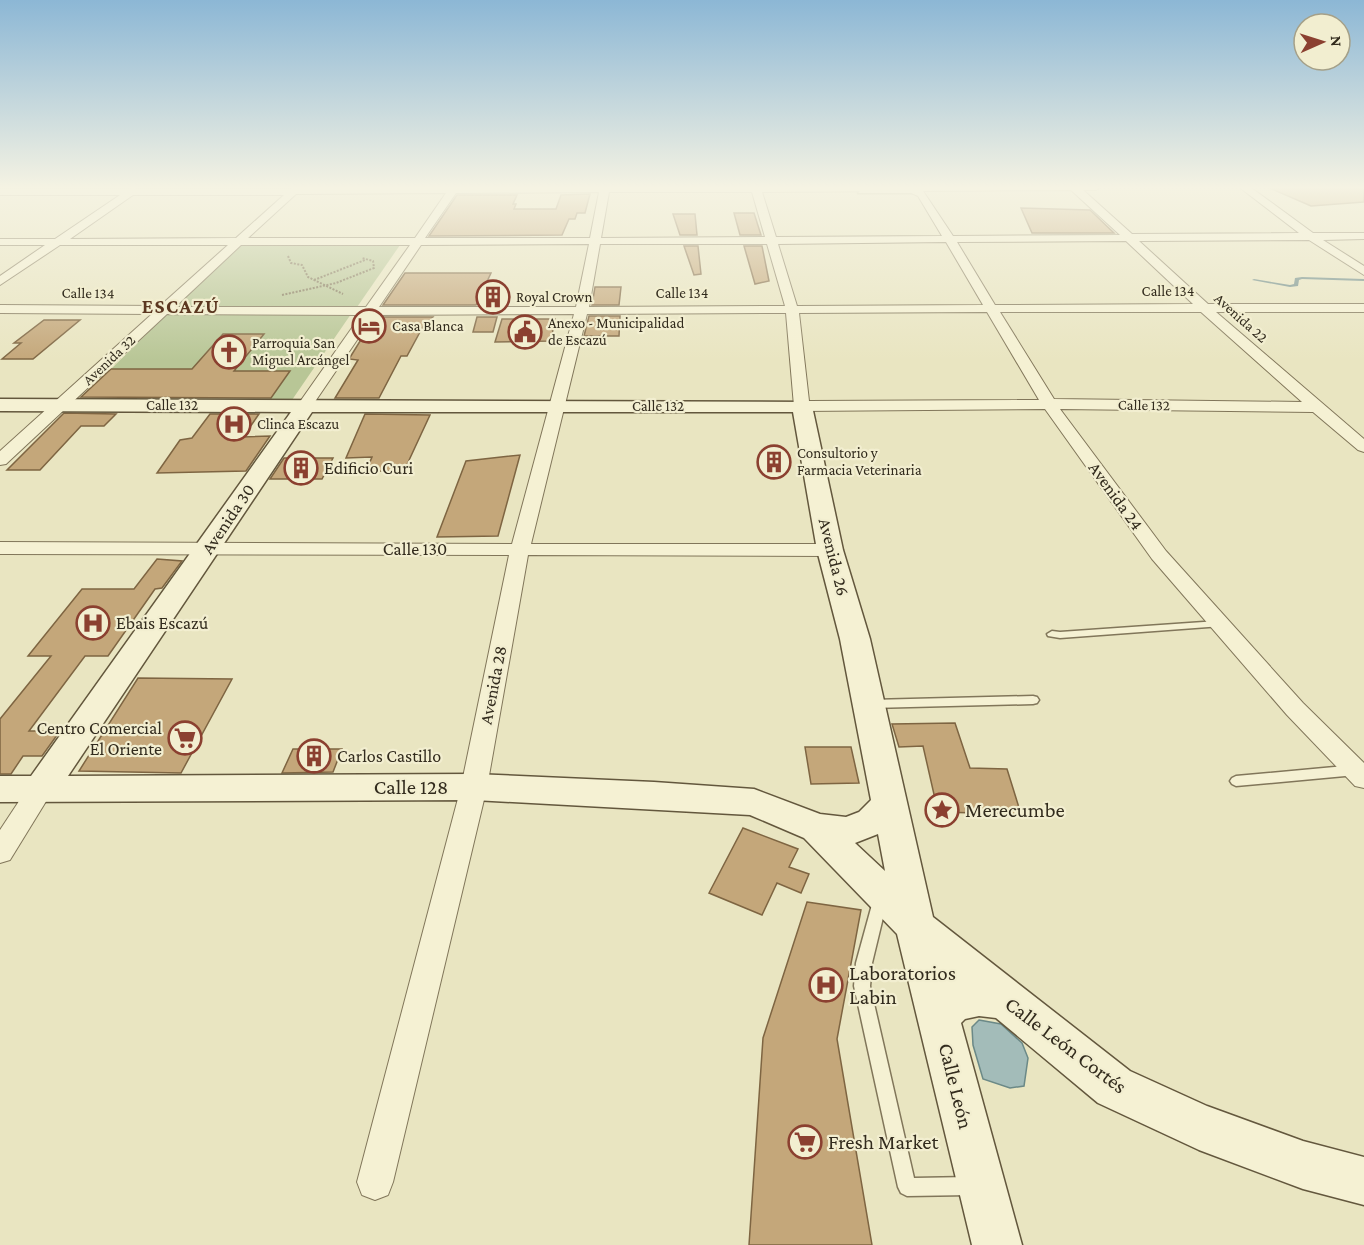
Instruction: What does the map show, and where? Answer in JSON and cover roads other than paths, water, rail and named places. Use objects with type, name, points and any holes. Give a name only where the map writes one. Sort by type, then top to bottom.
[{"type":"main road","name":"Calle 132","points":[[0,405],[802,406]]},
{"type":"main road","name":"Avenida 30","points":[[40,790],[305,406]]},
{"type":"main road","name":"Avenida 26","points":[[802,406],[830,550],[855,639],[915,926]]},
{"type":"main road","name":"Calle 128","points":[[0,789],[474,787],[754,802],[817,828]]},
{"type":"main road","points":[[817,828],[847,831],[862,827],[872,822],[890,804]]},
{"type":"main road","name":"Calle León Cortés","points":[[817,828],[915,926],[1114,1086],[1199,1127],[1303,1165],[1364,1181]]},
{"type":"main road","name":"Calle León","points":[[915,926],[997,1245]]},
{"type":"main road","points":[[939,1017],[953,1001],[979,997],[1004,999]]},
{"type":"street","points":[[0,281],[53,245]]},
{"type":"street","name":"Avenida 32","points":[[0,460],[237,245]]},
{"type":"street","name":"Avenida 30","points":[[305,406],[414,245]]},
{"type":"street","name":"Avenida 28","points":[[375,1182],[474,787],[520,549],[582,310],[595,245]]},
{"type":"street","name":"Avenida 26","points":[[773,245],[792,309],[802,406]]},
{"type":"street","name":"Avenida 24","points":[[952,245],[1049,404],[1159,555],[1295,709],[1360,775]]},
{"type":"street","name":"Avenida 22","points":[[1136,245],[1315,407],[1364,447]]},
{"type":"street","points":[[1324,245],[1364,271]]},
{"type":"street","name":"Calle 134","points":[[0,309],[163,311],[372,308],[582,310],[990,307],[1364,308]]},
{"type":"street","name":"Calle 132","points":[[802,406],[1049,404],[1315,407]]},
{"type":"street","name":"Calle 130","points":[[0,548],[830,550]]},
{"type":"street","name":"Avenida 30","points":[[0,852],[40,790]]},
{"type":"lane","points":[[1052,634],[1218,624]]},
{"type":"lane","points":[[868,704],[1033,700]]},
{"type":"lane","points":[[1236,781],[1360,775]]},
{"type":"lane","points":[[883,892],[864,963],[862,986],[907,1187],[982,1186]]},
{"type":"water","points":[[979,1020],[1001,1024],[1022,1043],[1028,1058],[1024,1086],[1010,1088],[983,1079],[973,1045],[972,1027]]},
{"type":"waterway","points":[[1254,280],[1290,286],[1296,285],[1297,279],[1302,278],[1364,280]]},
{"type":"place","name":"Royal Crown","points":[[493,297]]},
{"type":"place","name":"Casa Blanca","points":[[369,326]]},
{"type":"place","name":"Anexo - Municipalidad de Escazú","points":[[525,332]]},
{"type":"place","name":"Parroquia San Miguel Arcángel","points":[[229,352]]},
{"type":"place","name":"Clinca Escazu","points":[[234,424]]},
{"type":"place","name":"Consultorio y Farmacia Veterinaria","points":[[774,462]]},
{"type":"place","name":"Edificio Curi","points":[[301,468]]},
{"type":"place","name":"Ebais Escazú","points":[[93,623]]},
{"type":"place","name":"Centro Comercial El Oriente","points":[[185,738]]},
{"type":"place","name":"Carlos Castillo","points":[[314,756]]},
{"type":"place","name":"Merecumbe","points":[[942,810]]},
{"type":"place","name":"Laboratorios Labin","points":[[826,985]]},
{"type":"place","name":"Fresh Market","points":[[805,1142]]},
{"type":"district","name":"ESCAZÚ","points":[[181,306]]}]
